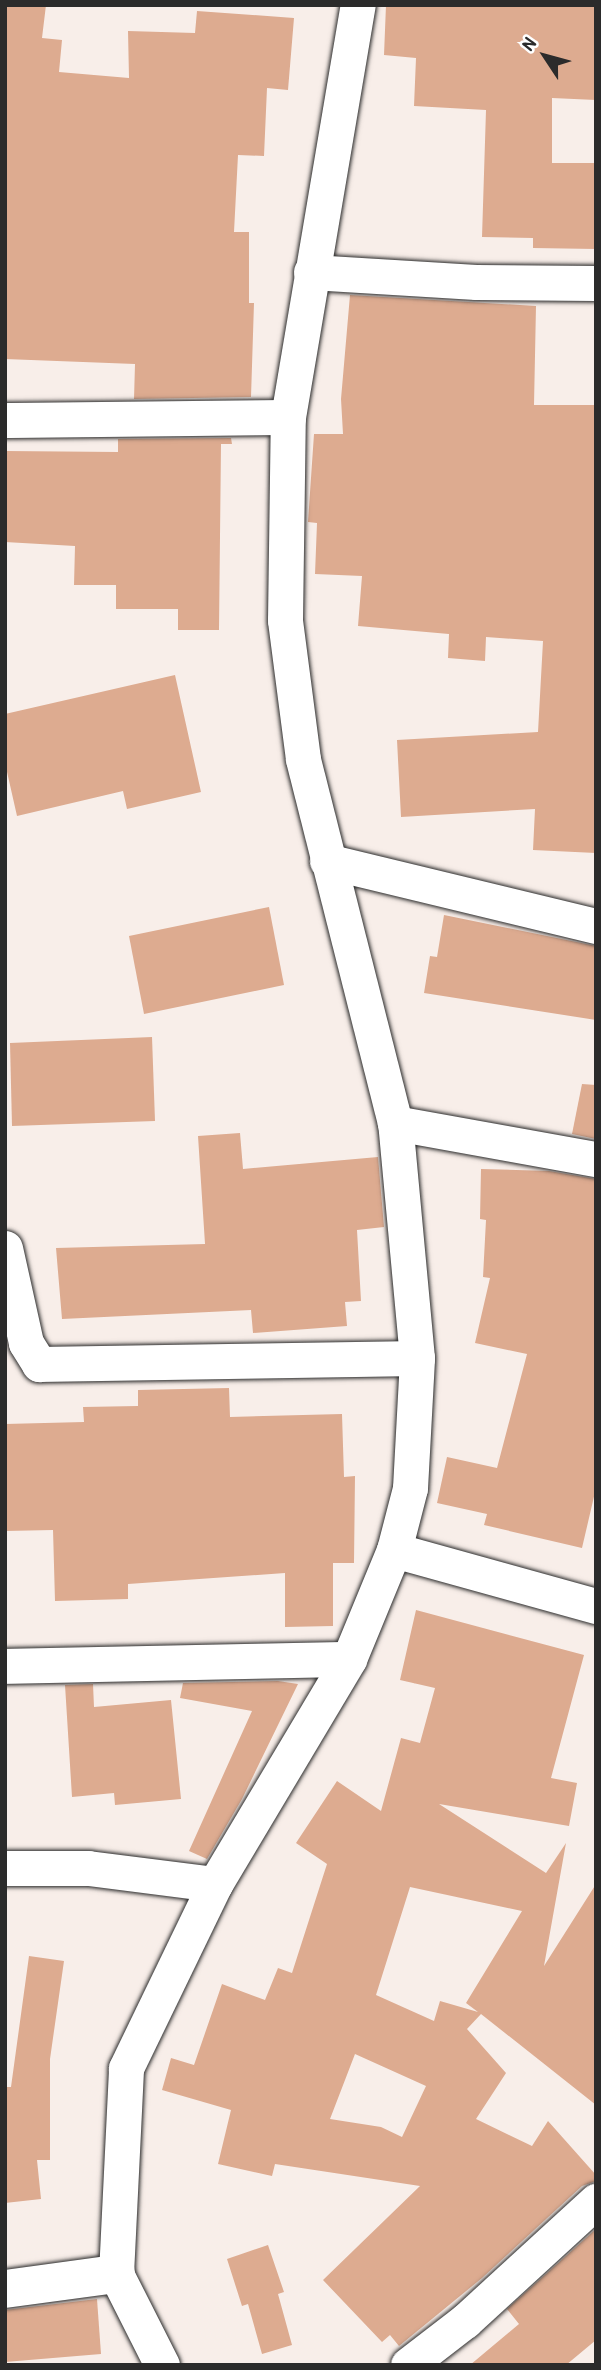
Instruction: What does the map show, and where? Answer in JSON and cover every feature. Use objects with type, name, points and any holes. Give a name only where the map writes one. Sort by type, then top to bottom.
[{"type":"street","points":[[162,2365],[116,2274],[126,2068],[215,1884],[349,1660],[394,1550],[410,1488],[417,1358],[395,1123],[327,861],[289,677],[285,620],[288,417],[358,5]]},
{"type":"street","points":[[311,271],[476,282],[596,283]]},
{"type":"street","points":[[5,420],[288,417]]},
{"type":"street","points":[[327,861],[596,926]]},
{"type":"street","points":[[395,1123],[596,1159]]},
{"type":"street","points":[[5,1248],[26,1343],[38,1364],[417,1358]]},
{"type":"street","points":[[394,1550],[596,1606]]},
{"type":"street","points":[[5,1666],[349,1660]]},
{"type":"street","points":[[5,1868],[88,1868],[215,1884]]},
{"type":"street","points":[[408,2365],[466,2321],[596,2201]]},
{"type":"street","points":[[5,2289],[116,2274]]},
{"type":"building","points":[[5,5],[46,5],[42,38],[62,40],[59,72],[129,78],[128,31],[195,33],[197,11],[294,18],[288,90],[267,88],[264,156],[238,155],[234,232],[249,232],[249,303],[254,303],[251,397],[134,399],[135,364],[5,359]]},
{"type":"building","points":[[386,5],[596,5],[596,100],[552,98],[552,163],[596,163],[596,249],[533,248],[533,238],[482,237],[486,110],[414,106],[416,58],[384,55]]},
{"type":"building","points":[[350,295],[536,306],[534,405],[595,405],[596,853],[533,850],[535,809],[401,817],[397,740],[538,732],[543,641],[486,637],[485,661],[448,658],[449,634],[358,626],[362,576],[315,574],[317,523],[308,522],[314,434],[343,434],[341,399]]},
{"type":"building","points":[[231,438],[232,444],[221,444],[219,630],[178,630],[178,609],[116,609],[116,585],[74,585],[75,546],[5,542],[5,451],[118,452],[118,439]]},
{"type":"building","points":[[175,675],[201,792],[127,809],[123,791],[17,816],[5,763],[5,714]]},
{"type":"building","points":[[269,907],[284,985],[144,1014],[129,936]]},
{"type":"building","points":[[444,915],[596,946],[596,1020],[424,993],[430,956],[437,957]]},
{"type":"building","points":[[152,1037],[155,1121],[12,1126],[10,1043]]},
{"type":"building","points":[[582,1084],[596,1085],[596,1139],[572,1134]]},
{"type":"building","points":[[240,1133],[243,1169],[378,1157],[384,1227],[357,1230],[361,1301],[345,1302],[347,1326],[253,1333],[251,1310],[62,1319],[56,1248],[205,1244],[198,1136]]},
{"type":"building","points":[[481,1169],[549,1171],[596,1179],[596,1488],[582,1548],[484,1525],[487,1514],[437,1503],[447,1457],[497,1468],[527,1354],[475,1343],[490,1278],[483,1277],[486,1220],[480,1219]]},
{"type":"building","points":[[229,1388],[230,1417],[342,1414],[344,1477],[355,1476],[354,1563],[333,1563],[333,1626],[285,1627],[285,1573],[128,1584],[128,1599],[55,1601],[53,1530],[5,1531],[5,1424],[84,1422],[83,1407],[138,1406],[138,1390]]},
{"type":"building","points":[[416,1610],[584,1655],[551,1778],[577,1783],[569,1826],[439,1804],[546,1873],[566,1843],[544,1966],[596,1884],[596,2105],[481,2014],[467,2029],[506,2073],[476,2119],[532,2146],[548,2121],[596,2175],[596,2181],[582,2186],[482,2278],[399,2346],[390,2335],[382,2342],[323,2280],[420,2186],[275,2164],[272,2176],[218,2164],[231,2110],[162,2090],[171,2058],[194,2065],[222,1984],[265,2000],[278,1968],[292,1973],[327,1864],[296,1843],[337,1781],[381,1811],[401,1738],[420,1743],[435,1688],[400,1680]],"holes":[[[410,1887],[522,1911],[466,2003],[478,2012],[440,2001],[434,2021],[376,1995]],[[355,2054],[426,2086],[402,2137],[381,2127],[330,2119]]]},
{"type":"building","points":[[278,1681],[298,1684],[242,1799],[207,1859],[189,1851],[252,1711],[180,1698],[183,1683]]},
{"type":"building","points":[[93,1684],[94,1707],[171,1700],[181,1799],[115,1805],[114,1793],[72,1797],[65,1685]]},
{"type":"building","points":[[29,1956],[64,1961],[50,2059],[50,2160],[37,2160],[41,2199],[5,2203],[5,2087],[11,2087]]},
{"type":"building","points":[[596,2229],[596,2340],[566,2365],[470,2365],[519,2324],[507,2309]]},
{"type":"building","points":[[268,2245],[284,2292],[278,2294],[292,2345],[262,2354],[248,2304],[242,2306],[227,2259]]},
{"type":"building","points":[[97,2299],[101,2354],[5,2362],[5,2310]]}]
